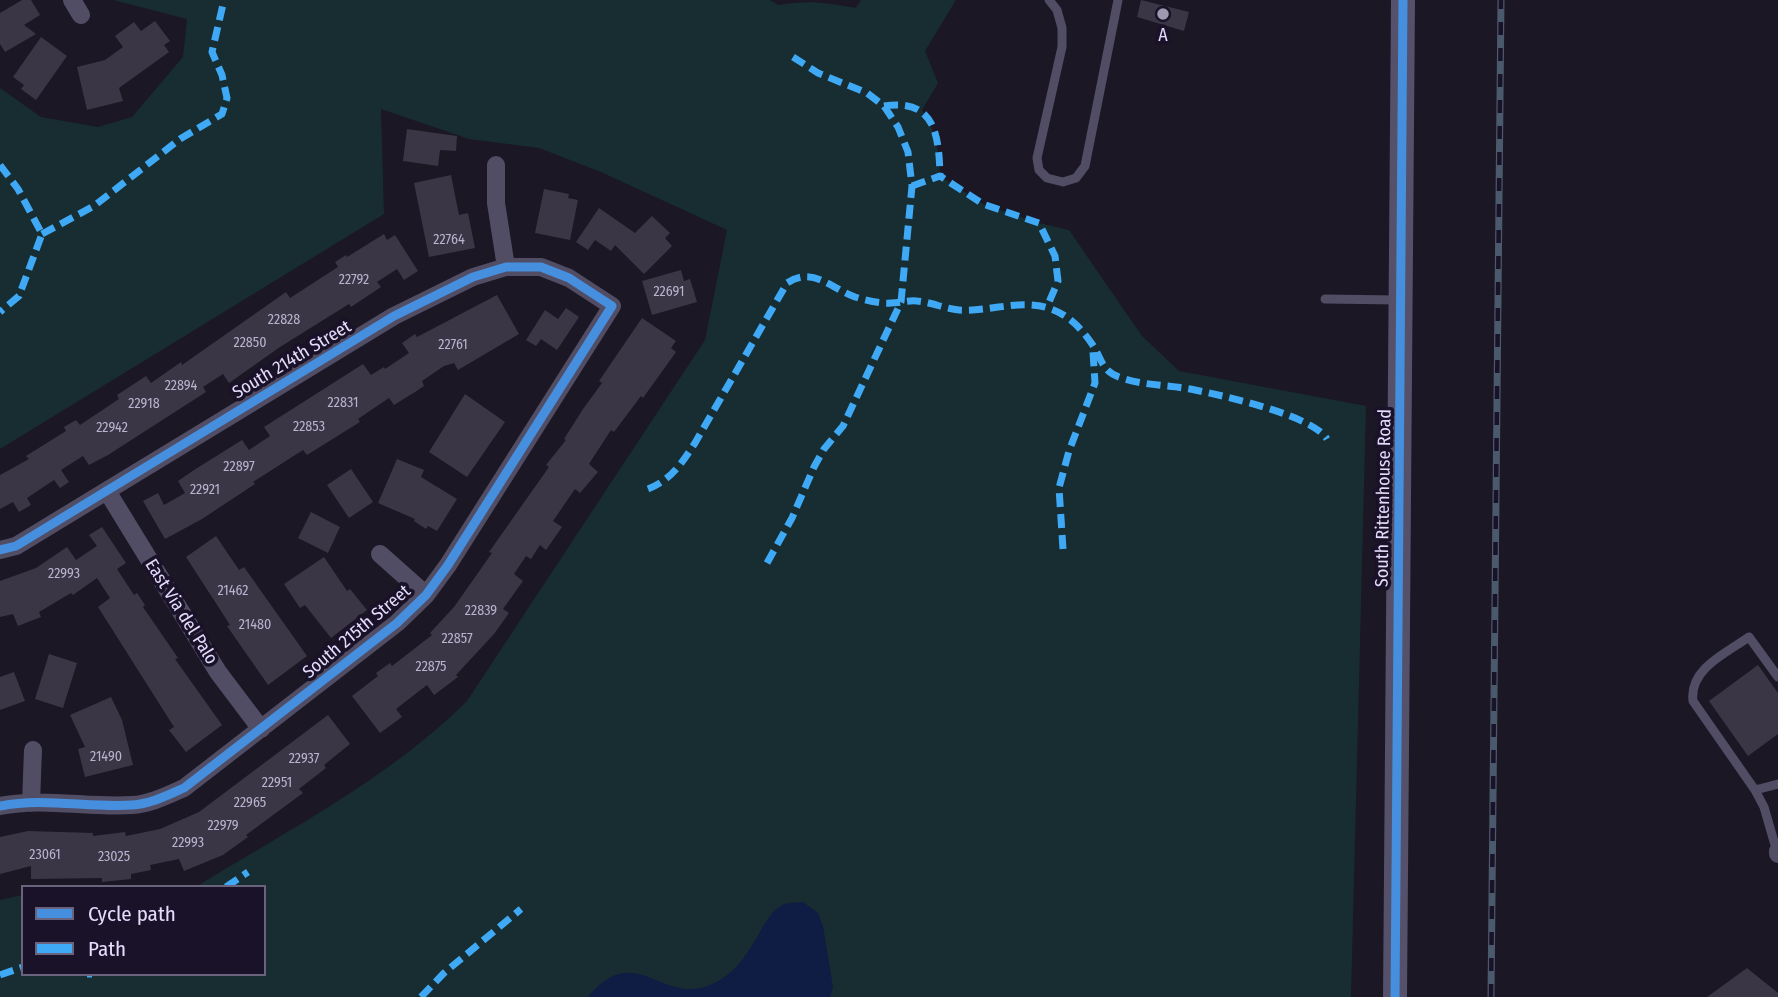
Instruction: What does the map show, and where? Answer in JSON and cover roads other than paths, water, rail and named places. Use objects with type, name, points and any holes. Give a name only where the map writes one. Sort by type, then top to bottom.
[{"type":"main road","name":"South Rittenhouse Road","points":[[1395,997],[1403,0]]},
{"type":"street","points":[[496,165],[496,203],[506,267]]},
{"type":"street","name":"South 214th Street","points":[[0,550],[16,546],[394,316],[473,277],[506,267],[541,267],[569,278],[612,306]]},
{"type":"street","name":"South 215th Street","points":[[0,806],[31,803],[134,806],[184,788],[397,623],[426,595],[448,565],[612,306]]},
{"type":"street","name":"East Via del Palo","points":[[107,491],[218,672],[261,729]]},
{"type":"street","points":[[380,554],[426,595]]},
{"type":"street","points":[[31,803],[33,750]]},
{"type":"lane","points":[[1049,0],[1057,10],[1062,28],[1062,47],[1037,158],[1039,170],[1047,177],[1063,182],[1076,178],[1085,166],[1118,0]]},
{"type":"lane","points":[[1325,299],[1402,300]]},
{"type":"lane","points":[[1778,677],[1749,637],[1699,673],[1692,694],[1693,701],[1755,790],[1764,807],[1778,853]]},
{"type":"lane","points":[[1755,790],[1778,785]]},
{"type":"water","points":[[803,902],[818,913],[823,926],[833,987],[830,997],[588,997],[604,981],[618,974],[631,973],[685,989],[712,984],[730,973],[737,965],[775,910],[784,904]]},
{"type":"railway","points":[[1491,997],[1501,0]]},
{"type":"place","name":"A","points":[[1163,14]]}]
